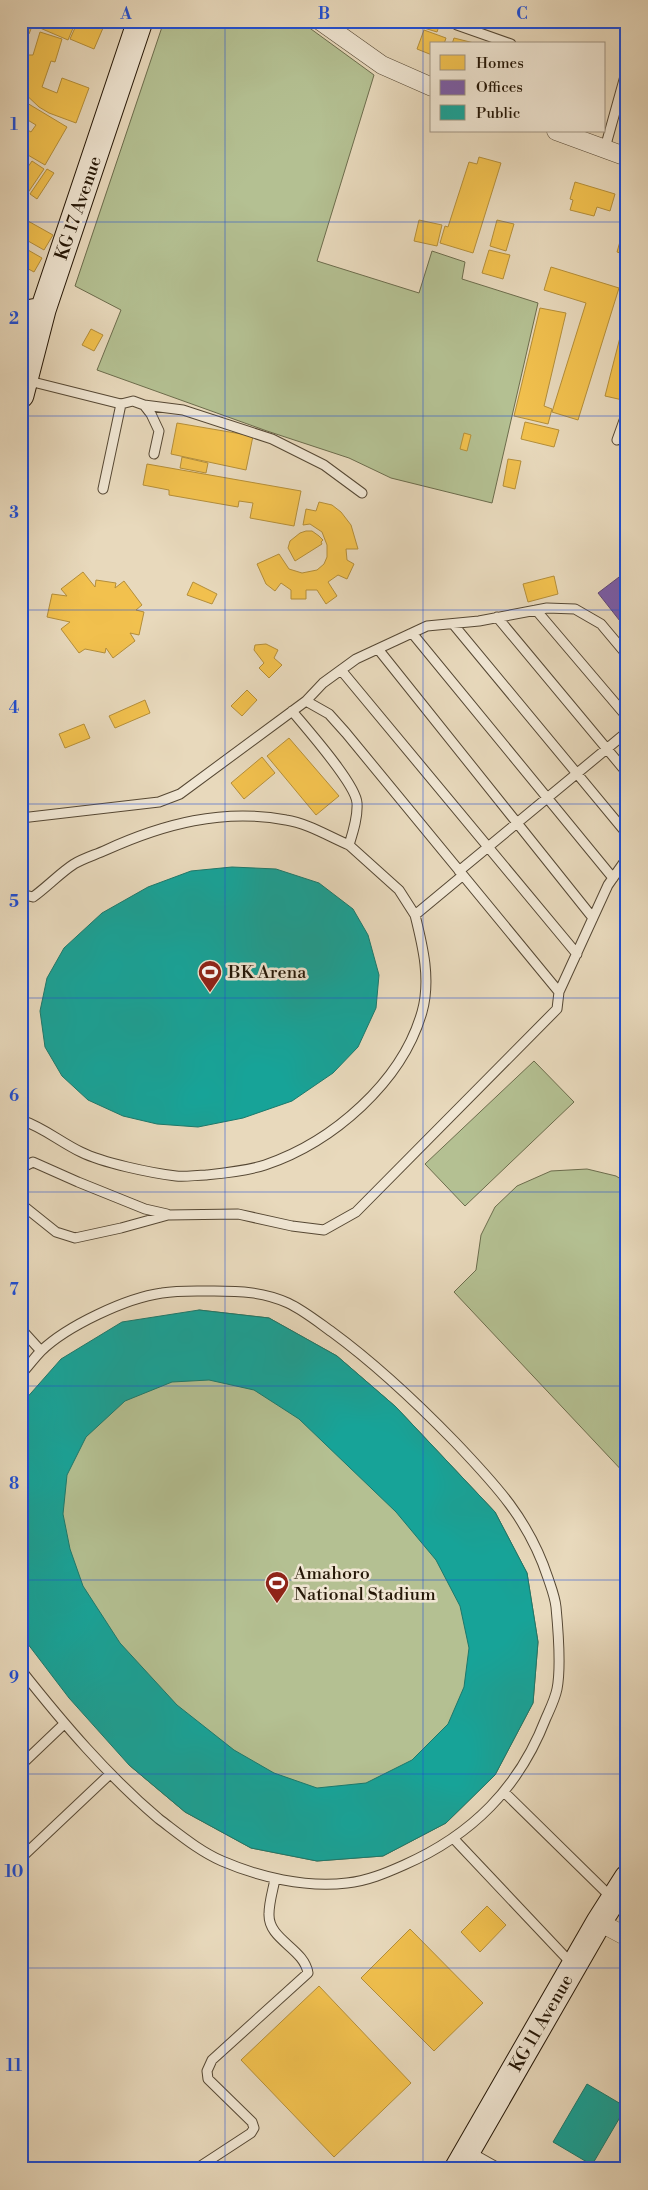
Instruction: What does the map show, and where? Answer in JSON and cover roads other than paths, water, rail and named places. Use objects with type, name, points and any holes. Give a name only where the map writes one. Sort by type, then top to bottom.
[{"type":"street","name":"KG 17 Avenue","points":[[22,391],[32,312],[140,21]]},
{"type":"street","points":[[320,21],[382,65],[430,86]]},
{"type":"street","points":[[559,132],[627,157]]},
{"type":"street","name":"KG 11 Avenue","points":[[462,2160],[599,1922],[627,1878]]},
{"type":"street","points":[[599,1922],[627,1937]]},
{"type":"lane","points":[[454,21],[457,25],[505,42]]},
{"type":"lane","points":[[606,148],[627,69]]},
{"type":"lane","points":[[22,391],[121,404],[133,401],[144,405],[183,410],[272,439],[324,465],[362,493]]},
{"type":"lane","points":[[103,489],[121,404]]},
{"type":"lane","points":[[144,405],[151,414],[159,432],[154,454]]},
{"type":"lane","points":[[617,440],[627,412]]},
{"type":"lane","points":[[21,818],[159,802],[180,794],[306,701],[323,683],[356,659],[427,626],[453,624],[547,608],[575,609],[602,624],[627,655]]},
{"type":"lane","points":[[536,610],[627,717]]},
{"type":"lane","points":[[498,617],[627,773]]},
{"type":"lane","points":[[453,624],[578,772],[627,834]]},
{"type":"lane","points":[[412,633],[613,878]]},
{"type":"lane","points":[[378,649],[593,918]]},
{"type":"lane","points":[[341,670],[577,954]]},
{"type":"lane","points":[[306,701],[329,714],[346,732],[559,992]]},
{"type":"lane","points":[[292,711],[345,778],[358,802],[354,830],[349,845]]},
{"type":"lane","points":[[416,915],[488,847],[627,732]]},
{"type":"lane","points":[[21,894],[32,897],[49,886],[74,864],[158,828],[196,819],[240,815],[288,820],[349,845],[399,890],[416,915],[427,979],[422,1012],[412,1036],[389,1076],[337,1126],[308,1145],[265,1165],[223,1174],[178,1176],[155,1173],[82,1153],[38,1126],[21,1120]]},
{"type":"lane","points":[[21,1204],[56,1232],[75,1238],[168,1215],[238,1214],[292,1226],[324,1230],[356,1212],[522,1046],[557,1008],[559,992],[593,918],[613,878],[627,858]]},
{"type":"lane","points":[[21,1168],[33,1162],[145,1209],[168,1215]]},
{"type":"lane","points":[[21,1374],[41,1351],[69,1330],[114,1307],[159,1293],[249,1291],[287,1303],[322,1324],[364,1355],[431,1417],[499,1488],[526,1527],[544,1564],[556,1601],[558,1644],[557,1689],[540,1732],[504,1792],[480,1818],[454,1839],[417,1859],[381,1875],[345,1883],[274,1879],[220,1860],[182,1837],[144,1806],[110,1774],[64,1724],[21,1670]]},
{"type":"lane","points":[[21,1328],[41,1351]]},
{"type":"lane","points":[[21,1765],[64,1724]]},
{"type":"lane","points":[[21,1858],[110,1774]]},
{"type":"lane","points":[[504,1792],[614,1900]]},
{"type":"lane","points":[[454,1839],[574,1966]]},
{"type":"lane","points":[[196,2169],[251,2133],[254,2128],[252,2122],[208,2080],[207,2070],[212,2060],[308,1973],[306,1964],[275,1932],[270,1923],[269,1914],[274,1879]]},
{"type":"lane","points":[[462,2160],[500,2169]]},
{"type":"place","name":"BK Arena","points":[[210,993]]},
{"type":"place","name":"Amahoro National Stadium","points":[[277,1604]]}]
